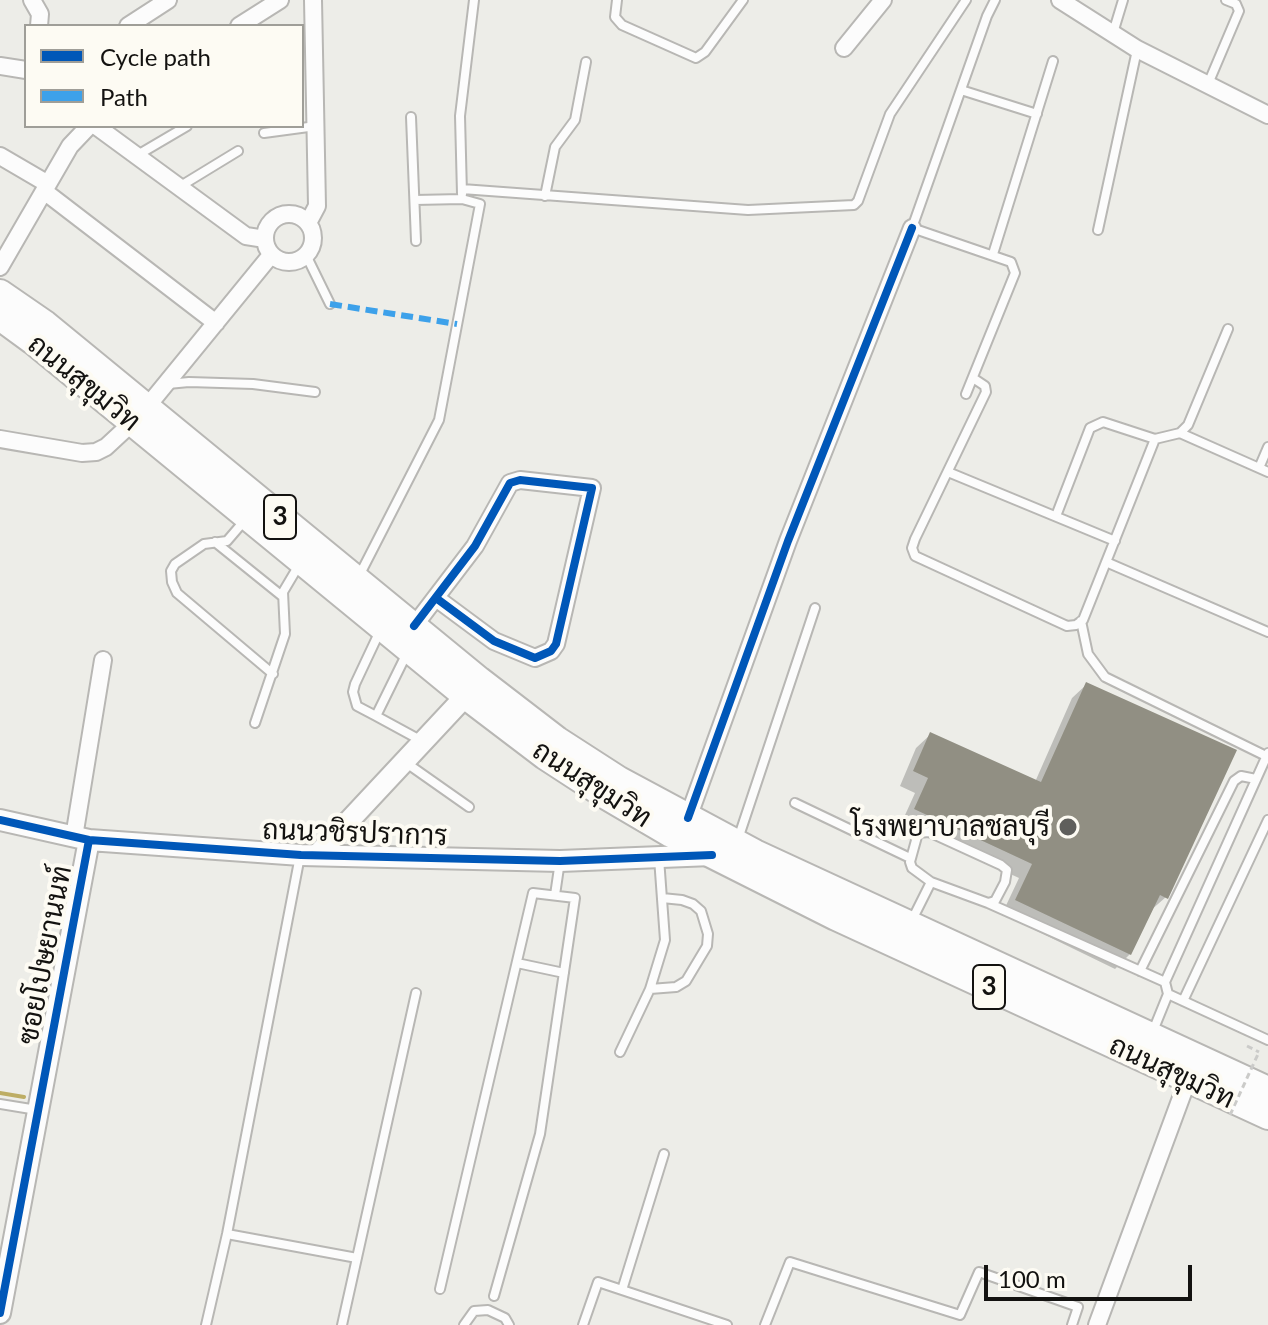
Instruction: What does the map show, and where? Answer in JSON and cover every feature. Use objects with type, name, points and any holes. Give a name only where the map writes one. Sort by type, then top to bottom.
[{"type":"main road","name":"ถนนสุขุมวิท","points":[[0,293],[45,324],[142,421],[247,517],[381,629],[411,638]]},
{"type":"main road","name":"ถนนสุขุมวิท","points":[[0,317],[357,579],[411,638],[472,688],[545,756],[608,797],[712,855],[836,917],[1268,1116]]},
{"type":"main road","name":"ถนนสุขุมวิท","points":[[472,688],[619,780],[737,844],[1268,1090]]},
{"type":"street","points":[[131,24],[168,0]]},
{"type":"street","points":[[242,24],[280,0]]},
{"type":"street","points":[[308,223],[317,206],[317,125],[308,56],[313,0]]},
{"type":"street","points":[[844,48],[883,0]]},
{"type":"street","points":[[1060,0],[1137,49],[1268,115]]},
{"type":"street","points":[[0,66],[24,70]]},
{"type":"street","points":[[0,267],[70,146],[87,128]]},
{"type":"street","points":[[0,439],[82,453],[96,452],[106,447],[142,421],[166,385],[216,323],[268,247],[269,225],[280,215],[295,214],[308,223],[313,243],[306,255],[293,262],[285,262],[268,247],[246,236],[99,128]]},
{"type":"street","points":[[0,156],[46,188],[216,323]]},
{"type":"street","points":[[688,818],[788,541],[912,228]]},
{"type":"street","points":[[411,638],[436,598],[475,546],[510,483],[520,480],[592,488],[556,644],[551,651],[535,658],[494,641],[436,598]]},
{"type":"street","points":[[81,839],[103,660]]},
{"type":"street","name":"ถนนวชิรปราการ","points":[[309,854],[404,761],[472,688]]},
{"type":"street","name":"ถนนวชิรปราการ","points":[[0,820],[81,839],[309,854],[560,861],[712,855]]},
{"type":"street","name":"ซอยโปษยานนท์","points":[[0,1313],[38,1110],[81,839]]},
{"type":"street","points":[[1097,1325],[1188,1079]]},
{"type":"lane","points":[[462,194],[460,116],[474,0]]},
{"type":"lane","points":[[617,0],[615,17],[622,25],[696,58],[705,52],[743,0]]},
{"type":"lane","points":[[415,200],[462,194],[545,196],[748,210],[854,205],[890,114],[966,0]]},
{"type":"lane","points":[[966,394],[1015,273],[1011,262],[993,254],[912,228],[995,0]]},
{"type":"lane","points":[[1112,33],[1123,0]]},
{"type":"lane","points":[[1208,85],[1239,11],[1236,4],[1226,0]]},
{"type":"lane","points":[[1098,230],[1137,49]]},
{"type":"lane","points":[[993,254],[1053,61]]},
{"type":"lane","points":[[545,196],[555,147],[575,120],[586,62]]},
{"type":"lane","points":[[961,90],[1037,114]]},
{"type":"lane","points":[[411,117],[416,241]]},
{"type":"lane","points":[[304,127],[317,125]]},
{"type":"lane","points":[[136,156],[184,128]]},
{"type":"lane","points":[[264,133],[297,128]]},
{"type":"lane","points":[[179,187],[238,151]]},
{"type":"lane","points":[[357,579],[439,420],[480,204],[462,194]]},
{"type":"lane","points":[[306,255],[330,304]]},
{"type":"lane","points":[[1056,516],[1090,428],[1103,422],[1155,439],[1180,433],[1188,425],[1228,329]]},
{"type":"lane","points":[[973,378],[985,386],[986,392],[912,548],[915,556],[1067,626],[1081,621]]},
{"type":"lane","points":[[166,385],[189,382],[253,384],[315,392]]},
{"type":"lane","points":[[1180,433],[1264,470],[1268,447]]},
{"type":"lane","points":[[1151,1036],[1168,994],[1165,982],[1267,754],[1105,677],[1088,654],[1081,621],[1155,439]]},
{"type":"lane","points":[[948,472],[1115,541]]},
{"type":"lane","points":[[247,517],[227,541],[195,548],[171,571],[177,593],[273,674]]},
{"type":"lane","points":[[215,542],[282,596]]},
{"type":"lane","points":[[255,723],[285,634],[282,596],[301,561]]},
{"type":"lane","points":[[1106,562],[1268,632]]},
{"type":"lane","points":[[737,844],[815,608]]},
{"type":"lane","points":[[381,629],[353,692],[357,706],[423,741]]},
{"type":"lane","points":[[376,716],[411,638]]},
{"type":"lane","points":[[404,761],[469,807]]},
{"type":"lane","points":[[1140,971],[1234,781],[1241,776],[1256,779]]},
{"type":"lane","points":[[795,803],[910,858]]},
{"type":"lane","points":[[1183,1001],[1268,820]]},
{"type":"lane","points":[[988,903],[995,901],[1005,882],[1007,870],[924,831],[918,833],[910,858],[912,868],[931,882],[988,903],[1165,982]]},
{"type":"lane","points":[[206,1325],[309,854]]},
{"type":"lane","points":[[620,1052],[650,989],[665,940],[659,857]]},
{"type":"lane","points":[[555,895],[560,861]]},
{"type":"lane","points":[[910,925],[931,882]]},
{"type":"lane","points":[[440,1289],[533,893],[575,898],[540,1134],[494,1296]]},
{"type":"lane","points":[[650,989],[676,987],[686,981],[707,946],[708,934],[701,911],[682,900],[662,898]]},
{"type":"lane","points":[[517,963],[564,973]]},
{"type":"lane","points":[[342,1325],[416,993]]},
{"type":"lane","points":[[1168,994],[1268,1040]]},
{"type":"lane","points":[[0,1104],[38,1110]]},
{"type":"lane","points":[[622,1290],[664,1154]]},
{"type":"lane","points":[[227,1234],[357,1258]]},
{"type":"lane","points":[[765,1325],[790,1262],[960,1315],[979,1272],[1078,1307],[1072,1325]]},
{"type":"lane","points":[[583,1325],[598,1282],[727,1325]]},
{"type":"lane","points":[[464,1325],[474,1311],[488,1310],[505,1318],[509,1325]]},
{"type":"path","points":[[1230,1115],[1259,1052],[1247,1046]]},
{"type":"building","name":"โรงพยาบาลชลบุรี","points":[[1086,682],[1237,750],[1168,899],[1160,895],[1131,955],[1015,900],[1032,864],[914,809],[928,778],[913,771],[930,732],[1041,782]]},
{"type":"waterway","points":[[0,1093],[24,1097]]},
{"type":"marked path","points":[[330,304],[457,324]]},
{"type":"cycle path","points":[[688,818],[788,541],[912,228]]},
{"type":"cycle path","points":[[414,626],[475,546],[510,483],[520,480],[592,488],[556,644],[551,651],[535,658],[494,641],[436,598]]},
{"type":"cycle path","points":[[0,820],[89,840],[301,855],[560,861],[712,855]]},
{"type":"cycle path","points":[[0,1313],[89,840]]},
{"type":"place","name":"โรงพยาบาลชลบุรี","points":[[1068,827]]}]
